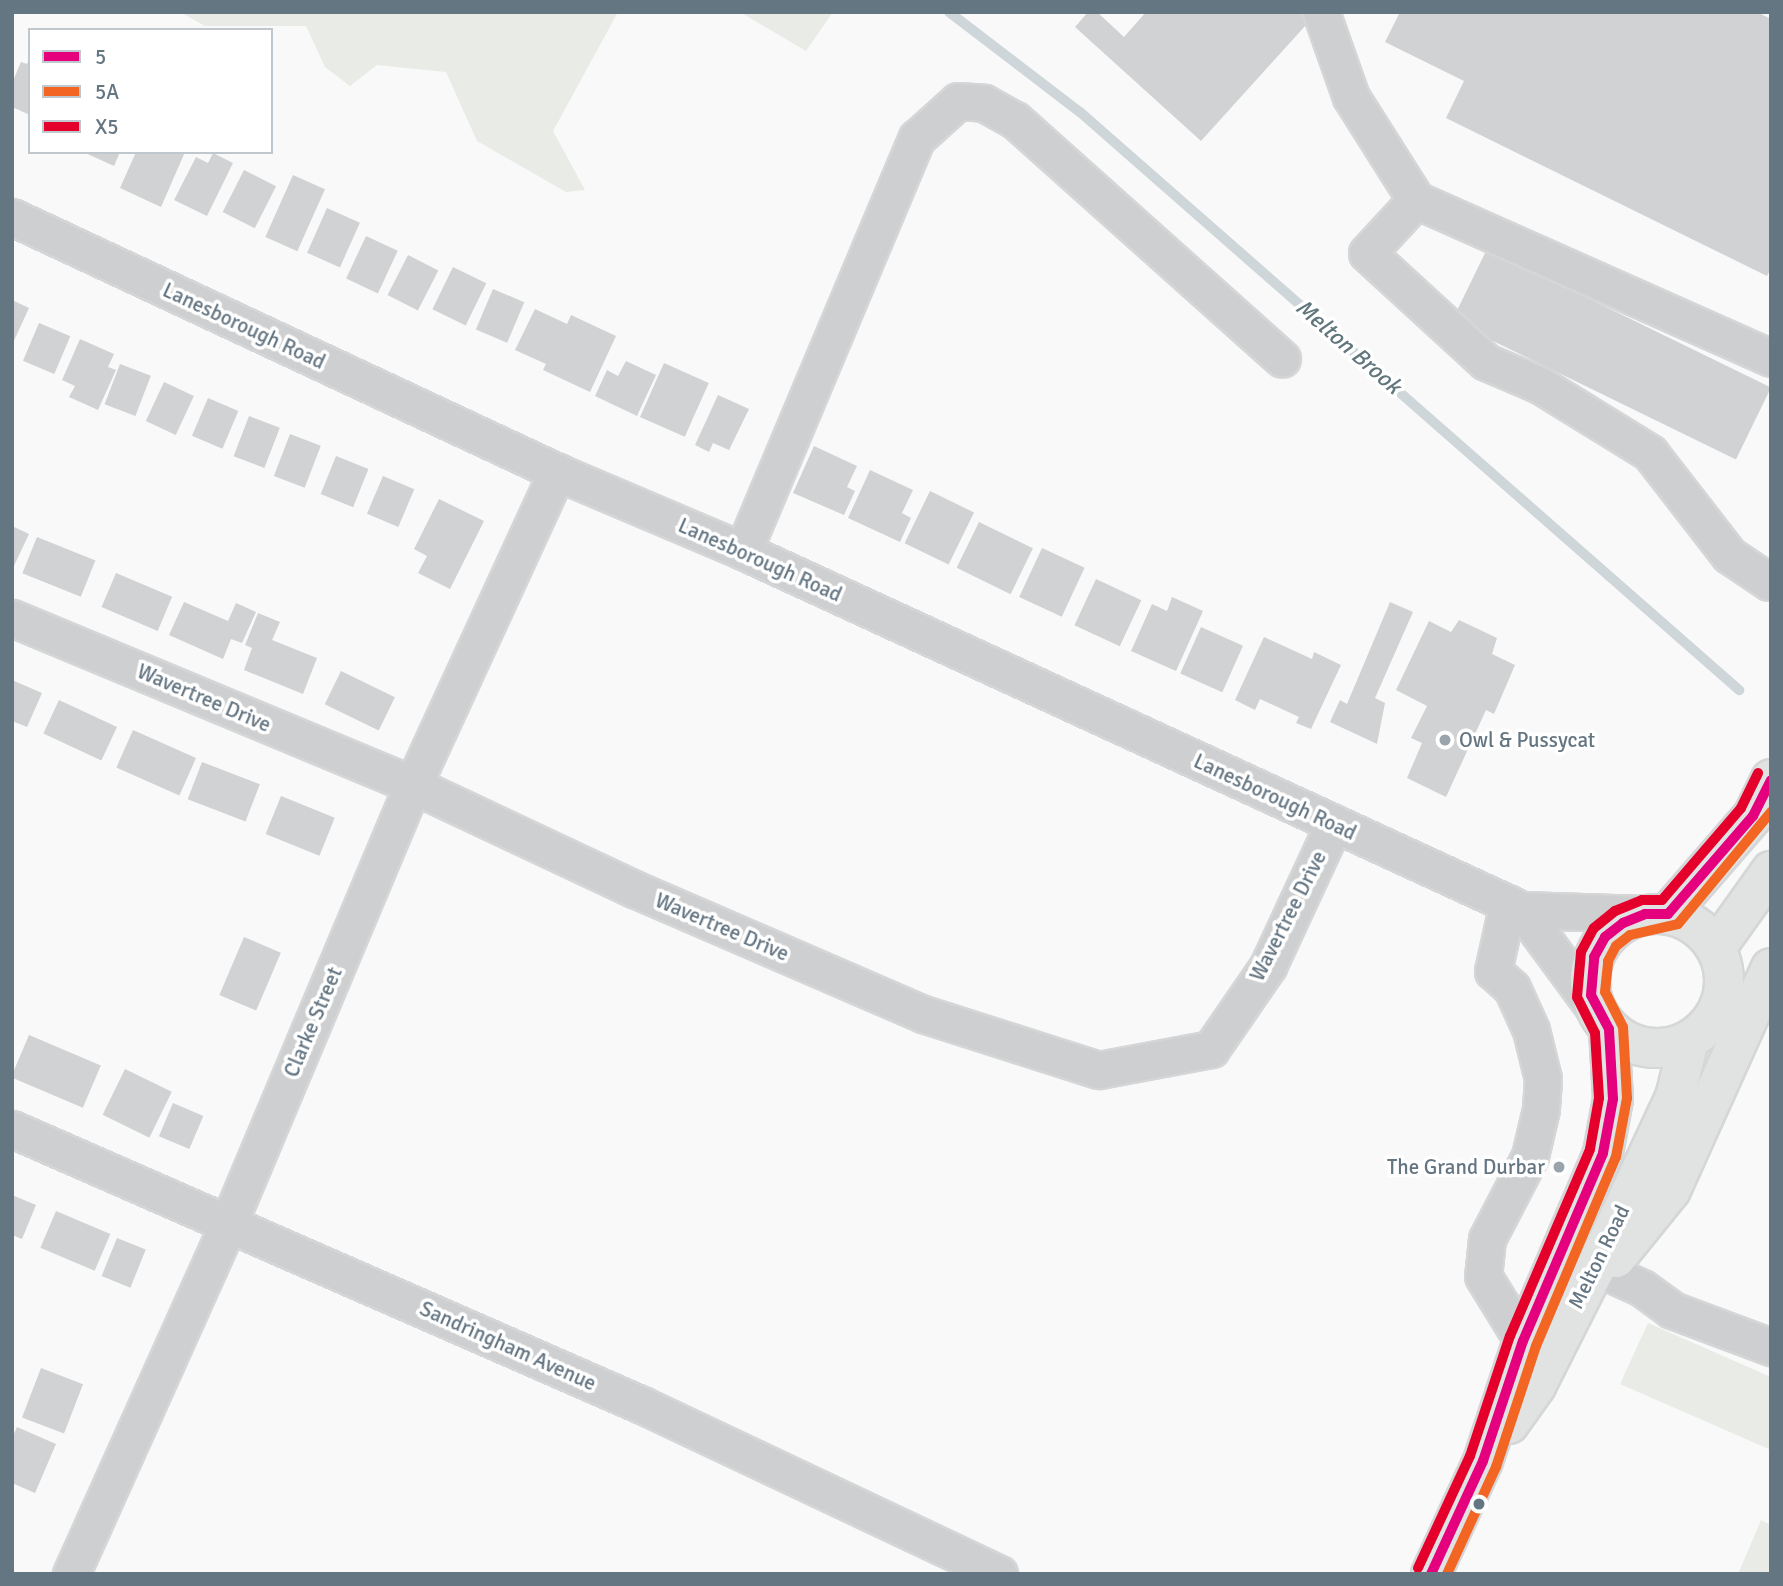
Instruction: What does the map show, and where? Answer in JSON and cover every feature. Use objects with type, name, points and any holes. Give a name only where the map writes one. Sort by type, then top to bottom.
[{"type":"main road","points":[[1657,914],[1753,816],[1771,779]]},
{"type":"main road","points":[[1716,948],[1771,871]]},
{"type":"main road","points":[[1657,914],[1688,921],[1716,948],[1723,968],[1721,1000],[1705,1028],[1689,1041],[1668,1048],[1644,1048],[1604,1021],[1590,976],[1594,957],[1605,937],[1623,923],[1657,914]]},
{"type":"main road","points":[[1601,1269],[1671,1190],[1771,968]]},
{"type":"main road","name":"Melton Road","points":[[1431,1574],[1483,1461],[1523,1341],[1604,1153],[1613,1099],[1604,1021]]},
{"type":"main road","name":"Melton Road","points":[[1483,1461],[1536,1386],[1579,1301],[1601,1269],[1675,1097],[1689,1041]]},
{"type":"street","points":[[1321,12],[1351,97],[1416,200],[1771,358]]},
{"type":"street","points":[[743,551],[917,138],[958,101],[984,103],[1015,120],[1282,359]]},
{"type":"street","points":[[1416,200],[1367,253],[1486,362],[1540,385],[1650,453],[1729,555],[1769,582],[1771,578]]},
{"type":"street","name":"Lanesborough Road","points":[[12,217],[557,472],[743,551],[1515,907],[1657,914]]},
{"type":"street","name":"Clarke Street","points":[[71,1574],[229,1222],[413,785],[557,472]]},
{"type":"street","name":"Wavertree Drive","points":[[12,618],[413,785],[634,889],[923,1014],[1099,1070],[1211,1049],[1268,966],[1334,824]]},
{"type":"street","points":[[1515,907],[1493,971],[1512,988],[1531,1030],[1543,1079],[1530,1156],[1487,1239],[1483,1276],[1523,1341]]},
{"type":"street","name":"Lanesborough Road","points":[[1515,907],[1604,1021]]},
{"type":"street","name":"Sandringham Avenue","points":[[12,1129],[642,1405],[999,1574]]},
{"type":"street","points":[[1601,1269],[1672,1310],[1771,1347]]},
{"type":"shaded area","points":[[180,12],[618,12],[553,131],[585,190],[566,192],[477,141],[446,72],[377,65],[350,86],[325,67],[306,26],[205,26]]},
{"type":"shaded area","points":[[740,12],[833,12],[806,51]]},
{"type":"shaded area","points":[[1648,1323],[1771,1377],[1771,1450],[1620,1384]]},
{"type":"shaded area","points":[[1761,1520],[1771,1525],[1771,1574],[1738,1574]]},
{"type":"building","points":[[1088,12],[1097,12],[1124,37],[1146,12],[1316,14],[1201,141],[1075,27]]},
{"type":"building","points":[[1400,12],[1757,12],[1771,19],[1771,268],[1767,276],[1446,118],[1464,81],[1385,42]]},
{"type":"building","points":[[21,62],[27,64],[28,62],[28,114],[12,107],[12,83]]},
{"type":"building","points":[[87,154],[119,154],[114,166]]},
{"type":"building","points":[[135,154],[184,154],[161,207],[120,188]]},
{"type":"building","points":[[215,154],[233,163],[207,216],[174,200],[196,157],[208,163]]},
{"type":"building","points":[[244,170],[276,186],[255,228],[223,212]]},
{"type":"building","points":[[293,175],[325,189],[297,251],[265,237]]},
{"type":"building","points":[[327,208],[360,223],[340,267],[307,253]]},
{"type":"building","points":[[366,236],[398,251],[378,293],[346,279]]},
{"type":"building","points":[[1487,249],[1771,388],[1736,459],[1452,321]]},
{"type":"building","points":[[408,255],[438,270],[418,311],[388,295]]},
{"type":"building","points":[[453,267],[486,283],[466,325],[432,309]]},
{"type":"building","points":[[493,289],[524,302],[507,343],[476,330]]},
{"type":"building","points":[[12,300],[29,308],[12,345]]},
{"type":"building","points":[[535,309],[567,324],[571,315],[616,336],[590,392],[543,370],[546,364],[515,350]]},
{"type":"building","points":[[39,323],[70,336],[54,374],[23,361]]},
{"type":"building","points":[[80,339],[114,354],[108,367],[116,370],[98,410],[69,397],[75,386],[62,380]]},
{"type":"building","points":[[626,361],[656,375],[637,416],[595,396],[607,370],[618,376]]},
{"type":"building","points":[[664,363],[709,383],[685,437],[640,417]]},
{"type":"building","points":[[120,364],[151,376],[135,416],[105,404]]},
{"type":"building","points":[[164,382],[194,396],[176,435],[146,421]]},
{"type":"building","points":[[718,395],[749,409],[729,450],[713,443],[709,452],[695,445]]},
{"type":"building","points":[[208,398],[238,411],[222,449],[192,436]]},
{"type":"building","points":[[249,416],[280,428],[264,468],[234,456]]},
{"type":"building","points":[[290,434],[321,446],[305,488],[274,476]]},
{"type":"building","points":[[814,446],[857,466],[847,487],[855,491],[844,515],[793,493]]},
{"type":"building","points":[[336,456],[368,469],[353,507],[321,494]]},
{"type":"building","points":[[870,470],[913,490],[902,513],[911,518],[900,542],[848,518]]},
{"type":"building","points":[[383,476],[414,489],[398,527],[367,514]]},
{"type":"building","points":[[930,491],[974,512],[949,565],[905,543]]},
{"type":"building","points":[[439,499],[484,521],[450,589],[418,573],[427,556],[414,549]]},
{"type":"building","points":[[979,522],[1033,548],[1011,594],[957,568]]},
{"type":"building","points":[[12,526],[29,534],[12,570]]},
{"type":"building","points":[[37,537],[95,561],[81,597],[22,573]]},
{"type":"building","points":[[1042,548],[1085,568],[1062,617],[1019,597]]},
{"type":"building","points":[[116,573],[172,597],[158,631],[102,607]]},
{"type":"building","points":[[1096,579],[1141,600],[1120,646],[1074,625]]},
{"type":"building","points":[[1172,597],[1203,611],[1176,671],[1131,651],[1152,604],[1167,611]]},
{"type":"building","points":[[184,602],[228,621],[236,603],[256,612],[242,643],[231,639],[223,659],[169,635]]},
{"type":"building","points":[[1390,602],[1413,612],[1375,698],[1385,703],[1377,744],[1330,722],[1340,700],[1347,704]]},
{"type":"building","points":[[258,613],[280,622],[272,640],[317,658],[303,694],[244,670],[252,648],[245,645]]},
{"type":"building","points":[[1459,620],[1497,638],[1492,654],[1515,665],[1494,714],[1486,710],[1446,797],[1407,778],[1422,743],[1411,738],[1427,706],[1396,690],[1429,621],[1451,632]]},
{"type":"building","points":[[1201,627],[1243,646],[1222,692],[1180,674]]},
{"type":"building","points":[[1264,637],[1312,659],[1314,652],[1341,665],[1311,729],[1296,723],[1299,717],[1260,699],[1255,710],[1235,700]]},
{"type":"building","points":[[341,671],[395,697],[379,731],[325,704]]},
{"type":"building","points":[[12,680],[42,693],[27,727],[12,721]]},
{"type":"building","points":[[59,700],[117,727],[101,761],[43,734]]},
{"type":"building","points":[[133,730],[196,758],[179,796],[116,767]]},
{"type":"building","points":[[202,762],[260,784],[246,822],[188,799]]},
{"type":"building","points":[[281,796],[335,818],[319,856],[266,834]]},
{"type":"building","points":[[244,937],[281,953],[256,1011],[219,995]]},
{"type":"building","points":[[29,1035],[101,1065],[83,1108],[12,1078]]},
{"type":"building","points":[[125,1069],[172,1092],[149,1138],[103,1115]]},
{"type":"building","points":[[173,1103],[203,1116],[189,1149],[159,1136]]},
{"type":"building","points":[[12,1195],[36,1205],[22,1239],[12,1235]]},
{"type":"building","points":[[56,1211],[110,1234],[95,1271],[40,1248]]},
{"type":"building","points":[[117,1238],[146,1250],[130,1288],[102,1276]]},
{"type":"building","points":[[41,1368],[83,1384],[64,1434],[22,1417]]},
{"type":"building","points":[[17,1427],[56,1444],[35,1493],[12,1483],[12,1438]]},
{"type":"waterway","name":"Melton Brook","points":[[949,12],[1080,112],[1739,690]]},
{"type":"transit line","name":"X5","points":[[1418,1568],[1470,1456],[1510,1336],[1590,1149],[1599,1098],[1595,1033],[1577,997],[1581,952],[1594,928],[1615,911],[1642,900],[1662,900],[1741,808],[1758,773]]},
{"type":"transit line","name":"5","points":[[1431,1574],[1483,1461],[1523,1341],[1603,1153],[1613,1099],[1609,1029],[1591,995],[1594,957],[1605,937],[1623,923],[1645,914],[1668,914],[1753,816],[1771,780]]},
{"type":"transit line","name":"5A","points":[[1447,1574],[1496,1467],[1536,1346],[1616,1157],[1627,1098],[1623,1027],[1605,992],[1608,961],[1616,946],[1630,935],[1678,924],[1771,812]]},
{"type":"place","name":"Owl & Pussycat","points":[[1445,740]]},
{"type":"place","name":"The Grand Durbar","points":[[1559,1167]]}]
